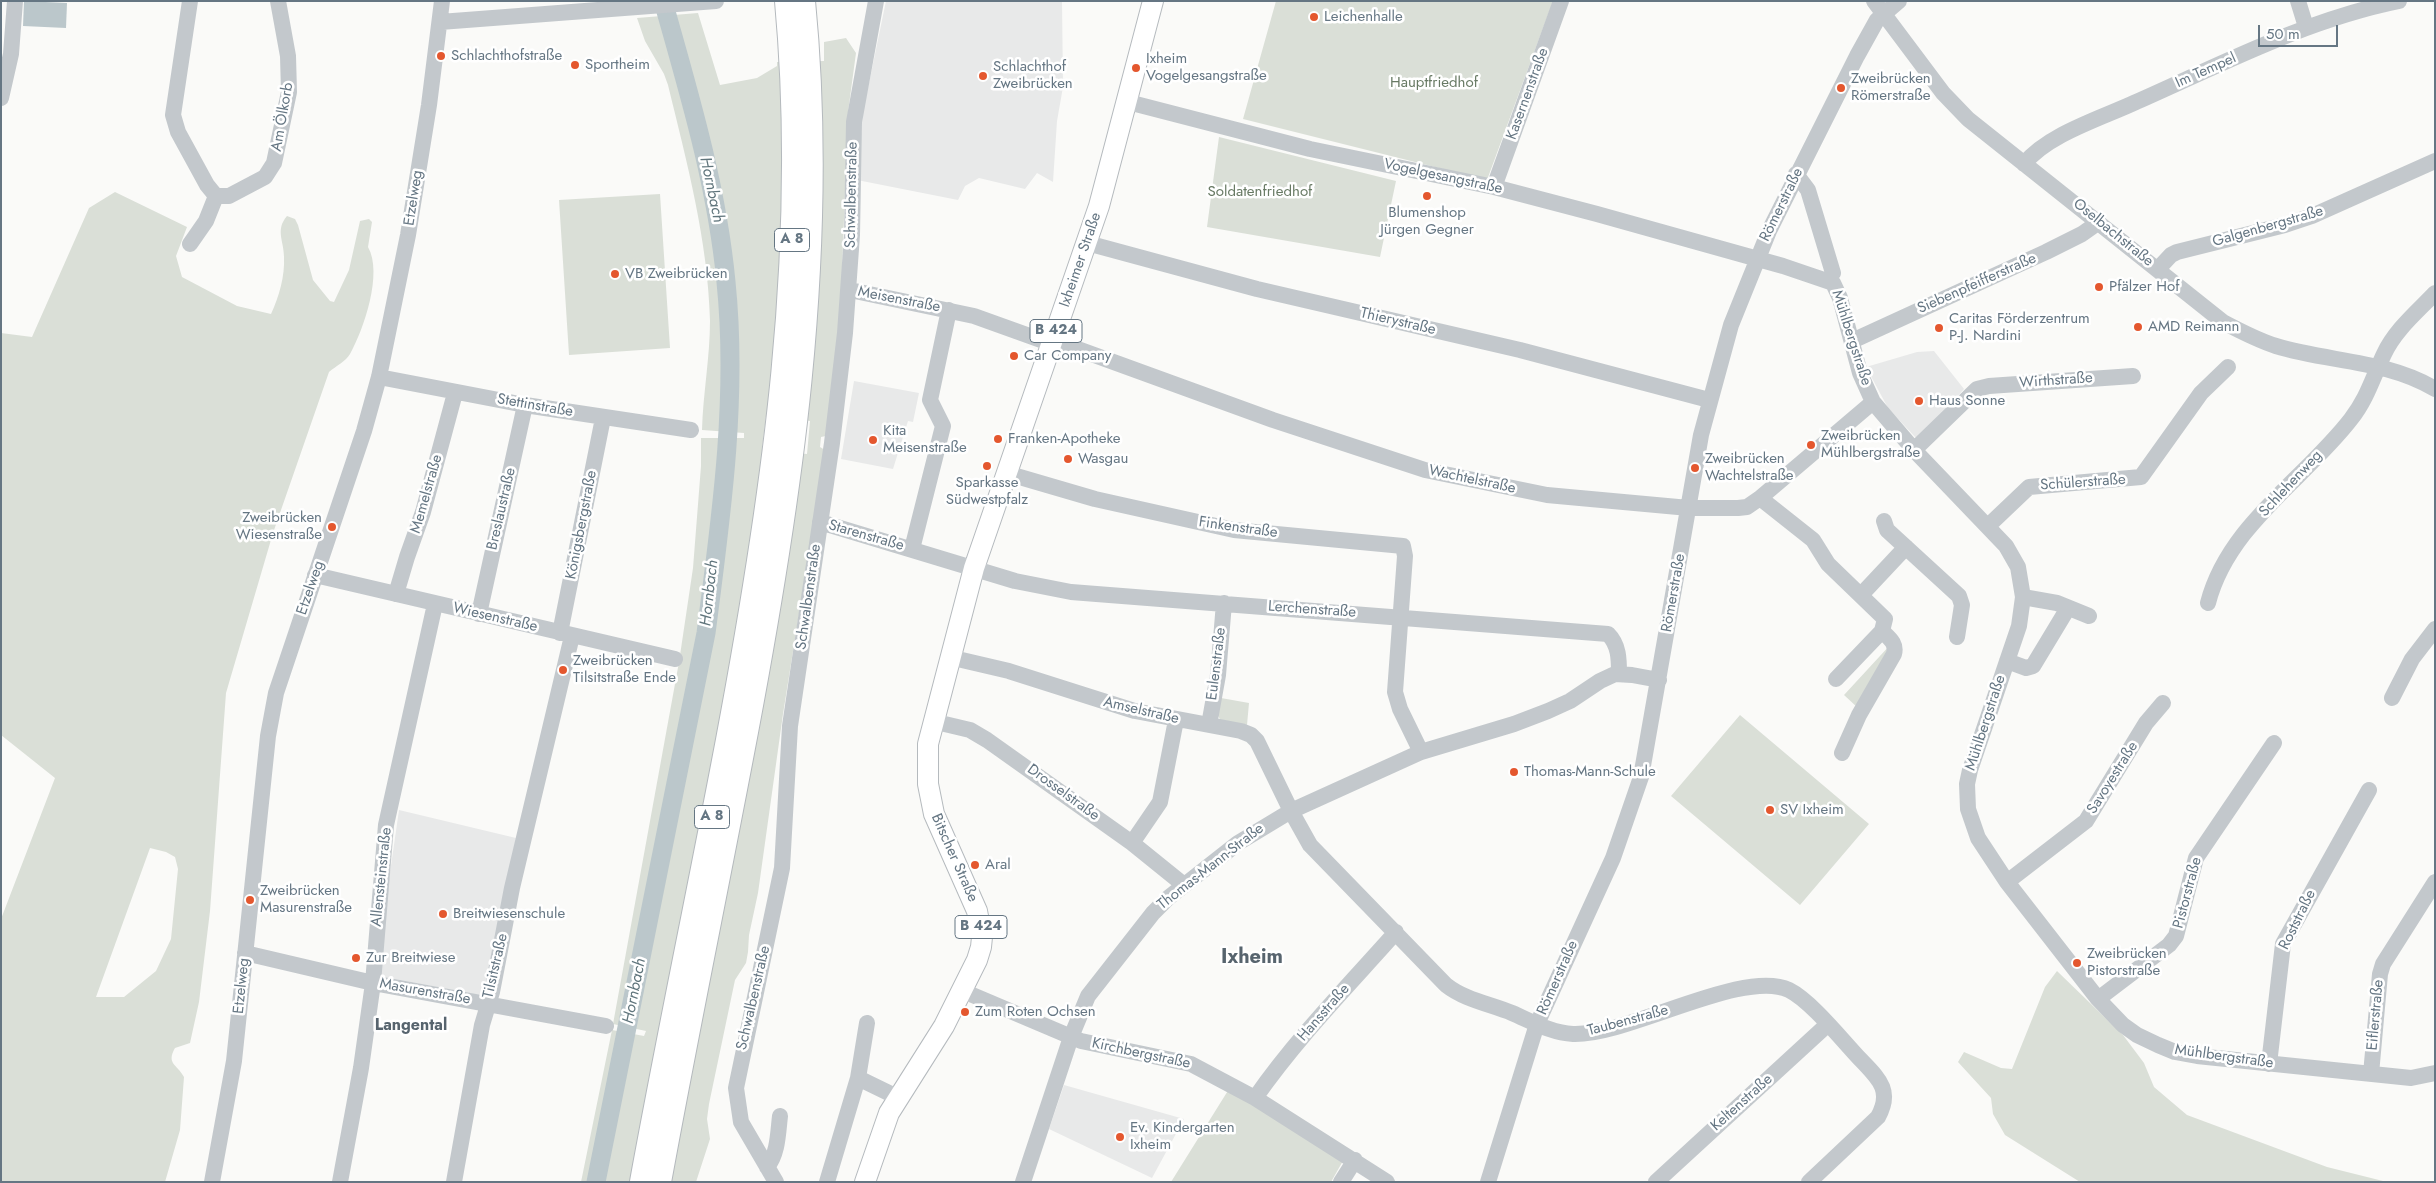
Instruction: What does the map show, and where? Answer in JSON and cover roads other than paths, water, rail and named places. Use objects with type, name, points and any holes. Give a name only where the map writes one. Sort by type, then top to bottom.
[{"type":"highway","name":"A 8","points":[[660,1182],[763,652],[788,418],[793,189],[800,2]]},
{"type":"highway","name":"A 8","points":[[641,1182],[784,451]]},
{"type":"main road","name":"Ixheimer Straße","points":[[949,658],[974,568],[1087,243],[1128,102],[1153,1]]},
{"type":"main road","name":"Bitscher Straße","points":[[865,1182],[884,1126],[897,1097],[944,1026],[963,991],[977,960],[982,937],[977,911],[942,836],[930,799],[927,758],[932,721],[949,658]]},
{"type":"street","points":[[1,98],[11,54],[16,1]]},
{"type":"street","points":[[190,1],[173,115],[178,132],[207,185],[216,196],[206,221],[190,244]]},
{"type":"street","name":"Am Ölkorb","points":[[216,196],[229,196],[265,178],[274,163],[287,108],[290,76],[278,1]]},
{"type":"street","name":"Etzelweg","points":[[212,1182],[232,1074],[268,736],[276,693],[364,431],[379,377],[408,235],[442,1]]},
{"type":"street","points":[[440,22],[625,6],[716,1]]},
{"type":"street","name":"Schwalbenstraße","points":[[776,1182],[741,1122],[736,1088],[782,868],[790,726],[832,443],[850,290],[854,122],[876,1]]},
{"type":"street","name":"Kasernenstraße","points":[[1494,187],[1561,1]]},
{"type":"street","name":"Oselbachstraße","points":[[1874,1],[1955,107],[2223,322],[2252,337],[2277,346],[2403,374],[2435,389]]},
{"type":"street","name":"Römerstraße","points":[[1488,1182],[1537,1024],[1613,858],[1630,812],[1648,748],[1709,400],[1731,325],[1757,259],[1796,174],[1873,26],[1899,1]]},
{"type":"street","points":[[2298,1],[2306,28]]},
{"type":"street","name":"Im Tempel","points":[[2024,164],[2032,154],[2071,132],[2306,28],[2335,17],[2398,1]]},
{"type":"street","name":"Vogelgesangstraße","points":[[1128,102],[1310,149],[1494,187],[1757,259]]},
{"type":"street","name":"Galgenbergstraße","points":[[2158,269],[2170,255],[2177,252],[2285,225],[2312,216],[2435,161]]},
{"type":"street","name":"Mühlbergstraße","points":[[1796,174],[1808,190],[1832,273]]},
{"type":"street","name":"Siebenpfeifferstraße","points":[[1852,341],[2046,252],[2082,234],[2099,222]]},
{"type":"street","name":"Thierystraße","points":[[1087,243],[1257,289],[1520,350],[1709,400]]},
{"type":"street","name":"Mühlbergstraße","points":[[1757,259],[1819,277],[1832,283],[1840,298],[1860,373],[1873,402],[1914,450],[2006,546],[2018,567],[2023,597],[2019,626],[1970,770],[1967,796],[1971,822],[1978,838],[2007,882],[2098,999],[2137,1035],[2175,1052],[2268,1064],[2411,1078],[2435,1073]]},
{"type":"street","name":"Meisenstraße","points":[[850,290],[949,310],[1053,342]]},
{"type":"street","name":"Schlehenweg","points":[[2208,603],[2222,569],[2245,532],[2351,419],[2372,386],[2393,339],[2435,293]]},
{"type":"street","name":"Meisenstraße","points":[[937,412],[930,400],[949,310]]},
{"type":"street","name":"Wachtelstraße","points":[[1053,342],[1274,420],[1425,470],[1547,494],[1689,508],[1738,508],[1747,506],[1760,498],[1873,402]]},
{"type":"street","name":"Schülerstraße","points":[[1988,526],[2028,487],[2141,477],[2202,393],[2228,367]]},
{"type":"street","name":"Wirthstraße","points":[[1914,450],[1977,389],[1989,386],[2132,376]]},
{"type":"street","name":"Stettinstraße","points":[[379,377],[525,405],[691,430]]},
{"type":"street","name":"Memelstraße","points":[[396,594],[403,567],[423,512],[455,393]]},
{"type":"street","name":"Breslaustraße","points":[[479,614],[525,405]]},
{"type":"street","name":"Starenstraße","points":[[912,549],[943,426],[937,412]]},
{"type":"street","name":"Königsbergstraße","points":[[566,634],[603,418]]},
{"type":"street","name":"Finkenstraße","points":[[1006,473],[1095,499],[1234,530],[1400,544],[1404,546],[1405,556],[1401,617]]},
{"type":"street","points":[[1760,498],[1813,540],[1828,564],[1884,619],[1882,631],[1836,679]]},
{"type":"street","points":[[1884,520],[1887,530],[1959,596],[1962,605],[1957,637]]},
{"type":"street","name":"Starenstraße","points":[[820,522],[974,568]]},
{"type":"street","points":[[1861,595],[1906,547]]},
{"type":"street","name":"Lerchenstraße","points":[[974,568],[1032,586],[1072,592],[1608,634],[1615,640],[1618,648],[1620,674]]},
{"type":"street","name":"Wiesenstraße","points":[[315,575],[675,659]]},
{"type":"street","points":[[2023,597],[2057,603],[2089,616]]},
{"type":"street","name":"Eulenstraße","points":[[1209,725],[1218,675],[1224,603]]},
{"type":"street","name":"Allensteinstraße","points":[[340,1182],[361,1068],[373,983],[386,825],[436,604]]},
{"type":"street","points":[[2007,661],[2026,668],[2033,666],[2068,608]]},
{"type":"street","points":[[1401,617],[1395,692],[1400,710],[1421,752]]},
{"type":"street","points":[[2392,698],[2416,652],[2435,629]]},
{"type":"street","points":[[1842,753],[1859,715],[1896,648],[1894,642],[1882,631]]},
{"type":"street","name":"Tilsitstraße","points":[[454,1182],[487,1004],[492,992],[566,634]]},
{"type":"street","name":"Amselstraße","points":[[949,658],[1009,671],[1097,700],[1176,720],[1241,731],[1251,735],[1257,741],[1291,811]]},
{"type":"street","points":[[1620,674],[1660,680]]},
{"type":"street","name":"Thomas-Mann-Straße","points":[[1023,1182],[1071,1037],[1088,996],[1153,913],[1184,885],[1238,843],[1291,811],[1421,752],[1522,720],[1570,701],[1600,681],[1620,674]]},
{"type":"street","name":"Savoyestraße","points":[[2007,882],[2086,821],[2146,723],[2163,703]]},
{"type":"street","points":[[1132,843],[1160,802],[1176,720]]},
{"type":"street","name":"Drosselstraße","points":[[932,721],[970,730],[987,740],[1132,843],[1184,885]]},
{"type":"street","name":"Pistorstraße","points":[[2098,999],[2169,945],[2176,936],[2196,858],[2274,743]]},
{"type":"street","name":"Roststraße","points":[[2268,1064],[2283,944],[2369,790]]},
{"type":"street","name":"Taubenstraße","points":[[1291,811],[1310,845],[1446,985],[1455,992],[1537,1024],[1564,1033],[1590,1033],[1726,993],[1767,985],[1784,988],[1798,995],[1876,1076],[1885,1095],[1884,1106],[1878,1117],[1809,1182]]},
{"type":"street","name":"Eiflerstraße","points":[[2371,1074],[2380,974],[2383,964],[2435,882]]},
{"type":"street","name":"Hansstraße","points":[[1255,1098],[1271,1075],[1326,1009],[1396,932]]},
{"type":"street","name":"Masurenstraße","points":[[245,953],[373,983],[606,1026]]},
{"type":"street","name":"Kirchbergstraße","points":[[963,991],[1071,1037],[1190,1064],[1255,1098],[1355,1160],[1386,1182]]},
{"type":"street","points":[[827,1182],[858,1078],[867,1023]]},
{"type":"street","name":"Keltenstraße","points":[[1656,1182],[1827,1025]]},
{"type":"street","points":[[858,1078],[897,1097]]},
{"type":"street","points":[[767,1167],[775,1152],[780,1116]]},
{"type":"street","points":[[1341,1182],[1355,1160]]},
{"type":"waterway","name":"Hornbach","points":[[596,1182],[706,633],[722,502],[729,414],[729,326],[722,246],[701,140],[663,1]]},
{"type":"place","name":"Leichenhalle","points":[[1314,17]]},
{"type":"place","name":"Schlachthofstraße","points":[[441,56]]},
{"type":"place","name":"Sportheim","points":[[575,65]]},
{"type":"place","name":"Ixheim Vogelgesangstraße","points":[[1136,68]]},
{"type":"place","name":"Schlachthof Zweibrücken","points":[[983,76]]},
{"type":"place","name":"Zweibrücken Römerstraße","points":[[1841,88]]},
{"type":"place","name":"Blumenshop Jürgen Gegner","points":[[1427,196]]},
{"type":"place","name":"VB Zweibrücken","points":[[615,274]]},
{"type":"place","name":"Pfälzer Hof","points":[[2099,287]]},
{"type":"place","name":"AMD Reimann","points":[[2138,327]]},
{"type":"place","name":"Caritas Förderzentrum P-J. Nardini","points":[[1939,328]]},
{"type":"place","name":"Car Company","points":[[1014,356]]},
{"type":"place","name":"Haus Sonne","points":[[1919,401]]},
{"type":"place","name":"Franken-Apotheke","points":[[998,439]]},
{"type":"place","name":"Kita Meisenstraße","points":[[873,440]]},
{"type":"place","name":"Zweibrücken Mühlbergstraße","points":[[1811,445]]},
{"type":"place","name":"Wasgau","points":[[1068,459]]},
{"type":"place","name":"Sparkasse Südwestpfalz","points":[[987,466]]},
{"type":"place","name":"Zweibrücken Wachtelstraße","points":[[1695,468]]},
{"type":"place","name":"Zweibrücken Wiesenstraße","points":[[332,527]]},
{"type":"place","name":"Zweibrücken Tilsitstraße Ende","points":[[563,670]]},
{"type":"place","name":"Thomas-Mann-Schule","points":[[1514,772]]},
{"type":"place","name":"SV Ixheim","points":[[1770,810]]},
{"type":"place","name":"Aral","points":[[975,865]]},
{"type":"place","name":"Zweibrücken Masurenstraße","points":[[250,900]]},
{"type":"place","name":"Breitwiesenschule","points":[[443,914]]},
{"type":"place","name":"Zur Breitwiese","points":[[356,958]]},
{"type":"place","name":"Zweibrücken Pistorstraße","points":[[2077,963]]},
{"type":"place","name":"Zum Roten Ochsen","points":[[965,1012]]},
{"type":"place","name":"Ev. Kindergarten Ixheim","points":[[1120,1137]]},
{"type":"district","name":"Ixheim","points":[[1252,958]]},
{"type":"district","name":"Langental","points":[[411,1026]]},
{"type":"park label","name":"Hauptfriedhof","points":[[1434,83]]},
{"type":"park label","name":"Soldatenfriedhof","points":[[1260,192]]}]
